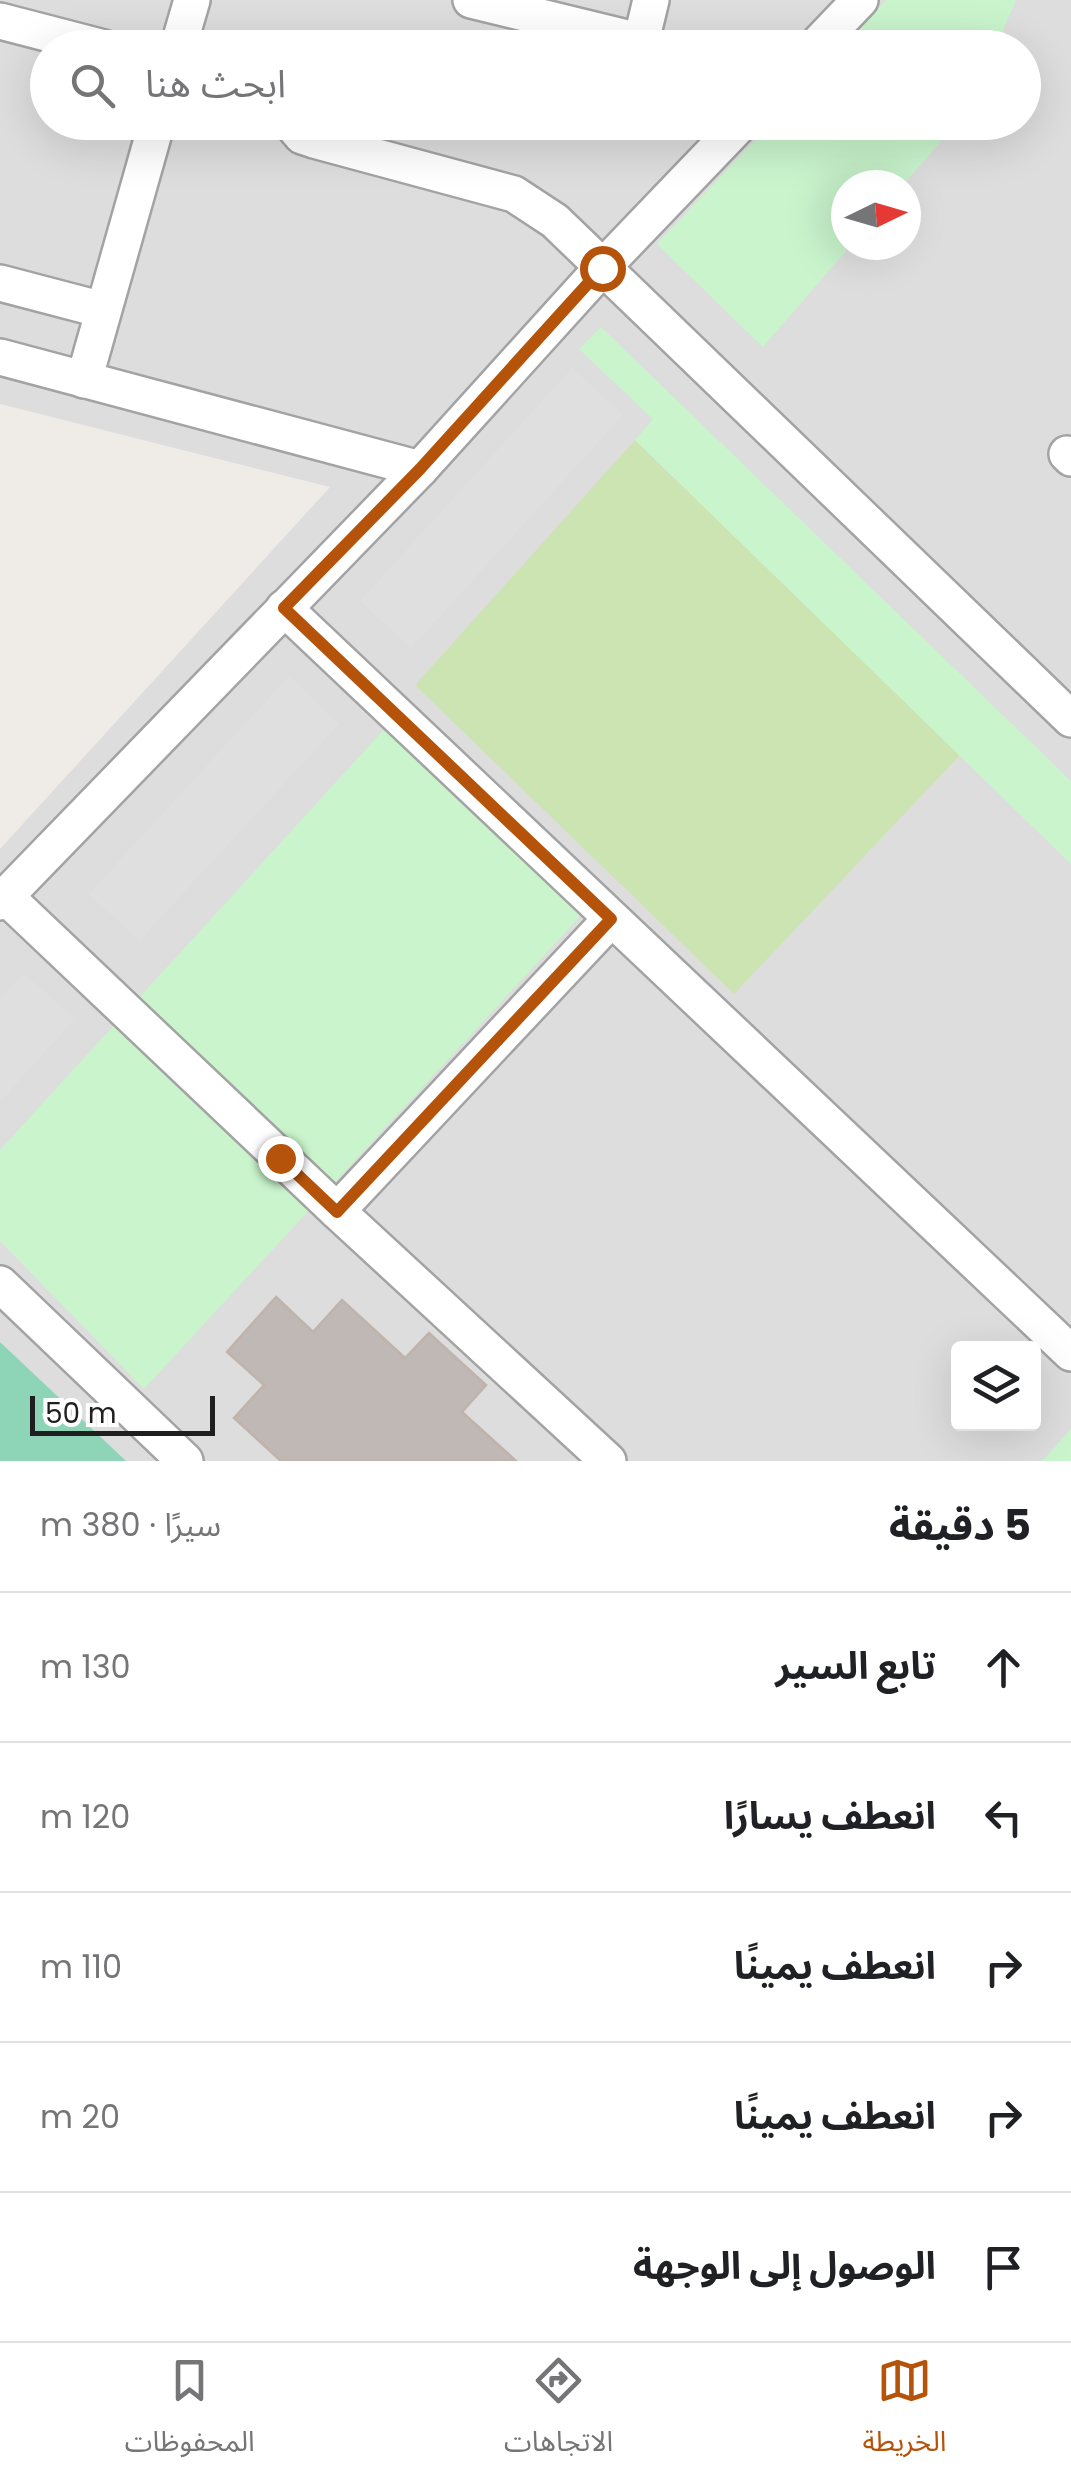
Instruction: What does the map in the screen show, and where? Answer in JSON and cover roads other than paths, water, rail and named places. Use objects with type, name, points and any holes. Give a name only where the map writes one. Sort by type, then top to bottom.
[{"type":"street","points":[[185,30],[192,0]]},
{"type":"street","points":[[471,0],[594,30]]},
{"type":"street","points":[[643,30],[650,0]]},
{"type":"street","points":[[831,30],[860,0]]},
{"type":"street","points":[[0,21],[35,30]]},
{"type":"street","points":[[84,380],[152,140]]},
{"type":"street","points":[[314,140],[514,194],[555,221],[1071,720]]},
{"type":"street","points":[[608,1461],[3,899],[420,469],[602,268],[725,140]]},
{"type":"street","points":[[0,283],[103,310]]},
{"type":"street","points":[[0,357],[420,469]]},
{"type":"street","points":[[284,608],[1071,1353]]},
{"type":"street","points":[[337,1212],[611,919]]},
{"type":"street","points":[[0,1284],[185,1461]]}]
